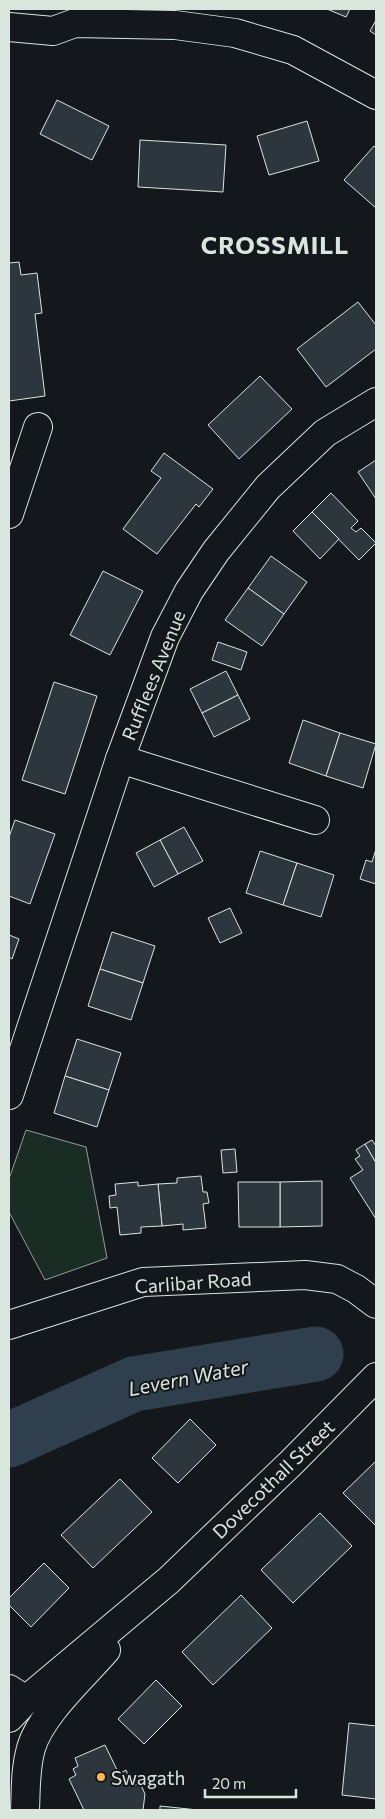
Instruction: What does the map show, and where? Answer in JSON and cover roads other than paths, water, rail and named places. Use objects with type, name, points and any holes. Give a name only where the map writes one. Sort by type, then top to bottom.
[{"type":"street","points":[[9,27],[53,31],[76,23],[175,17],[293,50],[376,95]]},
{"type":"street","name":"Rufflees Avenue","points":[[9,1095],[120,759],[165,637],[189,591],[216,551],[268,487],[325,433],[376,402]]},
{"type":"street","points":[[9,514],[14,480],[38,427]]},
{"type":"street","name":"Rufflees Avenue","points":[[120,759],[315,820]]},
{"type":"street","name":"Carlibar Road","points":[[9,1325],[143,1282],[305,1275],[336,1279],[356,1289],[376,1304]]},
{"type":"street","name":"Dovecothall Street","points":[[25,1810],[26,1769],[31,1747],[40,1728],[169,1580],[375,1380]]},
{"type":"street","name":"Dovecothall Street","points":[[15,1702],[169,1580]]},
{"type":"waterway","name":"Levern Water","points":[[9,1440],[134,1384],[316,1354]]},
{"type":"place","name":"Swagath","points":[[101,1777]]},
{"type":"district","name":"CROSSMILL","points":[[275,244]]}]
